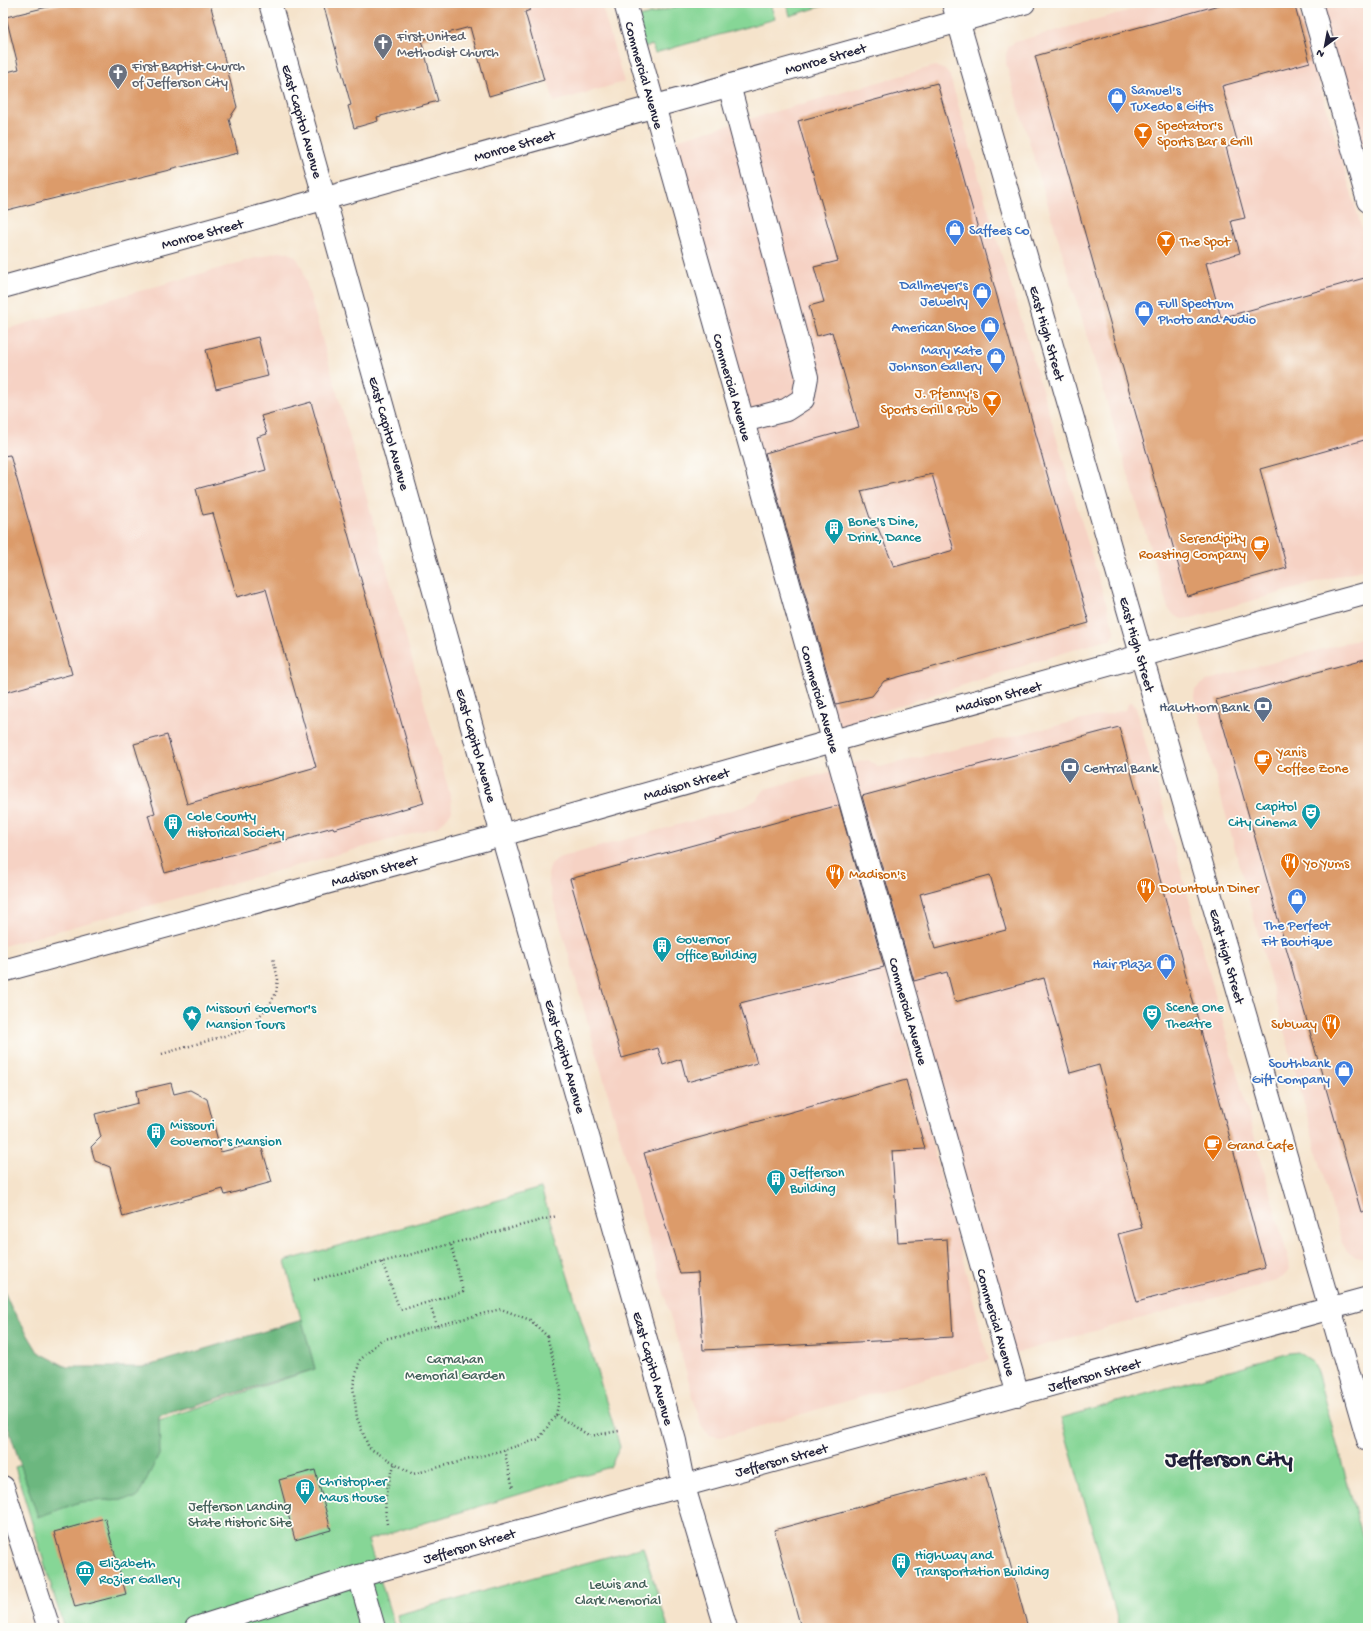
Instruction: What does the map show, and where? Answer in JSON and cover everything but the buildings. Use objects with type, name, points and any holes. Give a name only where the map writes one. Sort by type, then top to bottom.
[{"type":"street","name":"East Capitol Avenue","points":[[270,3],[326,199],[502,835],[675,1441],[684,1487],[726,1628]]},
{"type":"street","name":"Commercial Avenue","points":[[624,3],[1018,1395]]},
{"type":"street","name":"Monroe Street","points":[[3,287],[326,199],[729,85],[956,12],[1024,3]]},
{"type":"street","points":[[1311,3],[1368,201]]},
{"type":"street","name":"East High Street","points":[[956,12],[1368,1440]]},
{"type":"street","points":[[729,85],[807,377],[803,399],[786,410],[743,421]]},
{"type":"street","name":"Madison Street","points":[[3,971],[502,835],[833,741],[1368,594]]},
{"type":"street","name":"Jefferson Street","points":[[196,1628],[359,1576],[1368,1298]]},
{"type":"street","points":[[3,1487],[49,1628]]},
{"type":"street","points":[[359,1576],[374,1628]]},
{"type":"path","points":[[162,1054],[242,1030],[257,1019],[270,1004],[276,993],[278,979],[274,958]]},
{"type":"path","points":[[314,1280],[557,1216]]},
{"type":"path","points":[[382,1262],[400,1310],[463,1292],[451,1245]]},
{"type":"path","points":[[429,1302],[437,1326]]},
{"type":"path","points":[[501,1309],[530,1320],[547,1336],[561,1390],[556,1415],[539,1439],[414,1474],[369,1448],[357,1418],[353,1386],[360,1360],[381,1340],[501,1309]]},
{"type":"path","points":[[556,1415],[590,1436],[619,1431]]},
{"type":"path","points":[[504,1450],[513,1488]]},
{"type":"path","points":[[387,1524],[384,1508],[386,1488],[395,1463]]},
{"type":"shaded area","points":[[524,3],[601,3],[624,82],[554,102]]},
{"type":"shaded area","points":[[1156,3],[1296,3],[1368,250],[1368,568],[1191,618],[1182,619],[1174,615],[1168,608],[1006,64],[1006,54],[1009,46],[1015,42]]},
{"type":"shaded area","points":[[1318,3],[1368,3],[1368,166]]},
{"type":"shaded area","points":[[935,66],[945,70],[950,76],[988,209],[1115,633],[1111,641],[1104,640],[870,715],[864,720],[862,727],[838,731],[669,142]]},
{"type":"shaded area","points":[[277,252],[286,252],[295,256],[302,267],[451,798],[452,811],[437,827],[3,946],[3,330]]},
{"type":"shaded area","points":[[1368,637],[1368,1257],[1364,1258],[1347,1251],[1341,1241],[1194,697],[1195,690],[1208,680]]},
{"type":"shaded area","points":[[1130,701],[1136,708],[1289,1261],[1290,1270],[1285,1276],[1276,1281],[1012,1354],[850,764],[868,760],[879,767],[1125,710]]},
{"type":"shaded area","points":[[834,771],[989,1360],[720,1437],[709,1435],[701,1425],[549,885],[548,874],[551,864],[558,858],[746,806],[757,799],[765,789]]},
{"type":"green space","points":[[689,3],[770,3],[775,19],[655,53],[652,45],[644,47],[636,18]]},
{"type":"green space","points":[[787,3],[832,3],[790,16]]},
{"type":"green space","points":[[541,1188],[620,1447],[610,1467],[368,1540],[395,1628],[64,1628],[15,1467],[315,1369],[285,1261]]},
{"type":"green space","points":[[3,1289],[11,1307],[38,1352],[67,1367],[144,1367],[302,1320],[315,1369],[159,1416],[160,1453],[137,1498],[80,1502],[38,1517],[3,1412]]},
{"type":"green space","points":[[1298,1352],[1312,1361],[1316,1369],[1368,1557],[1368,1628],[1120,1628],[1061,1418]]},
{"type":"green space","name":"Lewis and Clark Memorial","points":[[643,1547],[668,1628],[401,1628],[397,1615]]},
{"type":"place","name":"First United Methodist Church","points":[[383,60]]},
{"type":"place","name":"First Baptist Church of Jefferson City","points":[[118,90]]},
{"type":"place","name":"Samuel's Tuxedo & Gifts","points":[[1117,114]]},
{"type":"place","name":"Spectator's Sports Bar & Grill","points":[[1143,149]]},
{"type":"place","name":"Saffees Co","points":[[955,246]]},
{"type":"place","name":"The Spot","points":[[1166,257]]},
{"type":"place","name":"Dallmeyer's Jewelry","points":[[982,309]]},
{"type":"place","name":"Full Spectrum Photo and Audio","points":[[1144,327]]},
{"type":"place","name":"American Shoe","points":[[990,343]]},
{"type":"place","name":"Mary Kate Johnson Gallery","points":[[996,374]]},
{"type":"place","name":"J. Pfenny's Sports Grill & Pub","points":[[992,417]]},
{"type":"place","name":"Bone's Dine, Drink, Dance","points":[[834,545]]},
{"type":"place","name":"Serendipity Roasting Company","points":[[1260,562]]},
{"type":"place","name":"Hawthorn Bank","points":[[1263,723]]},
{"type":"place","name":"Yanis Coffee Zone","points":[[1263,776]]},
{"type":"place","name":"Central Bank","points":[[1070,784]]},
{"type":"place","name":"Capitol City Cinema","points":[[1311,830]]},
{"type":"place","name":"Cole County Historical Society","points":[[173,840]]},
{"type":"place","name":"Yo Yums","points":[[1290,879]]},
{"type":"place","name":"Madison's","points":[[835,890]]},
{"type":"place","name":"Downtown Diner","points":[[1146,904]]},
{"type":"place","name":"The Perfect Fit Boutique","points":[[1297,915]]},
{"type":"place","name":"Governor Office Building","points":[[662,963]]},
{"type":"place","name":"Hair Plaza","points":[[1166,980]]},
{"type":"place","name":"Scene One Theatre","points":[[1152,1031]]},
{"type":"place","name":"Missouri Governor's Mansion Tours","points":[[192,1032]]},
{"type":"place","name":"Subway","points":[[1331,1040]]},
{"type":"place","name":"Southbank Gift Company","points":[[1344,1087]]},
{"type":"place","name":"Missouri Governor's Mansion","points":[[156,1149]]},
{"type":"place","name":"Grand Cafe","points":[[1213,1161]]},
{"type":"place","name":"Jefferson Building","points":[[776,1196]]},
{"type":"place","name":"Christopher Maus House","points":[[305,1505]]},
{"type":"place","name":"Highway and Transportation Building","points":[[901,1579]]},
{"type":"place","name":"Elizabeth Rozier Gallery","points":[[85,1587]]},
{"type":"district","name":"Jefferson City","points":[[1229,1457]]},
{"type":"park label","name":"Carnahan Memorial Garden","points":[[455,1366]]},
{"type":"park label","name":"Jefferson Landing State Historic Site","points":[[240,1514]]}]
